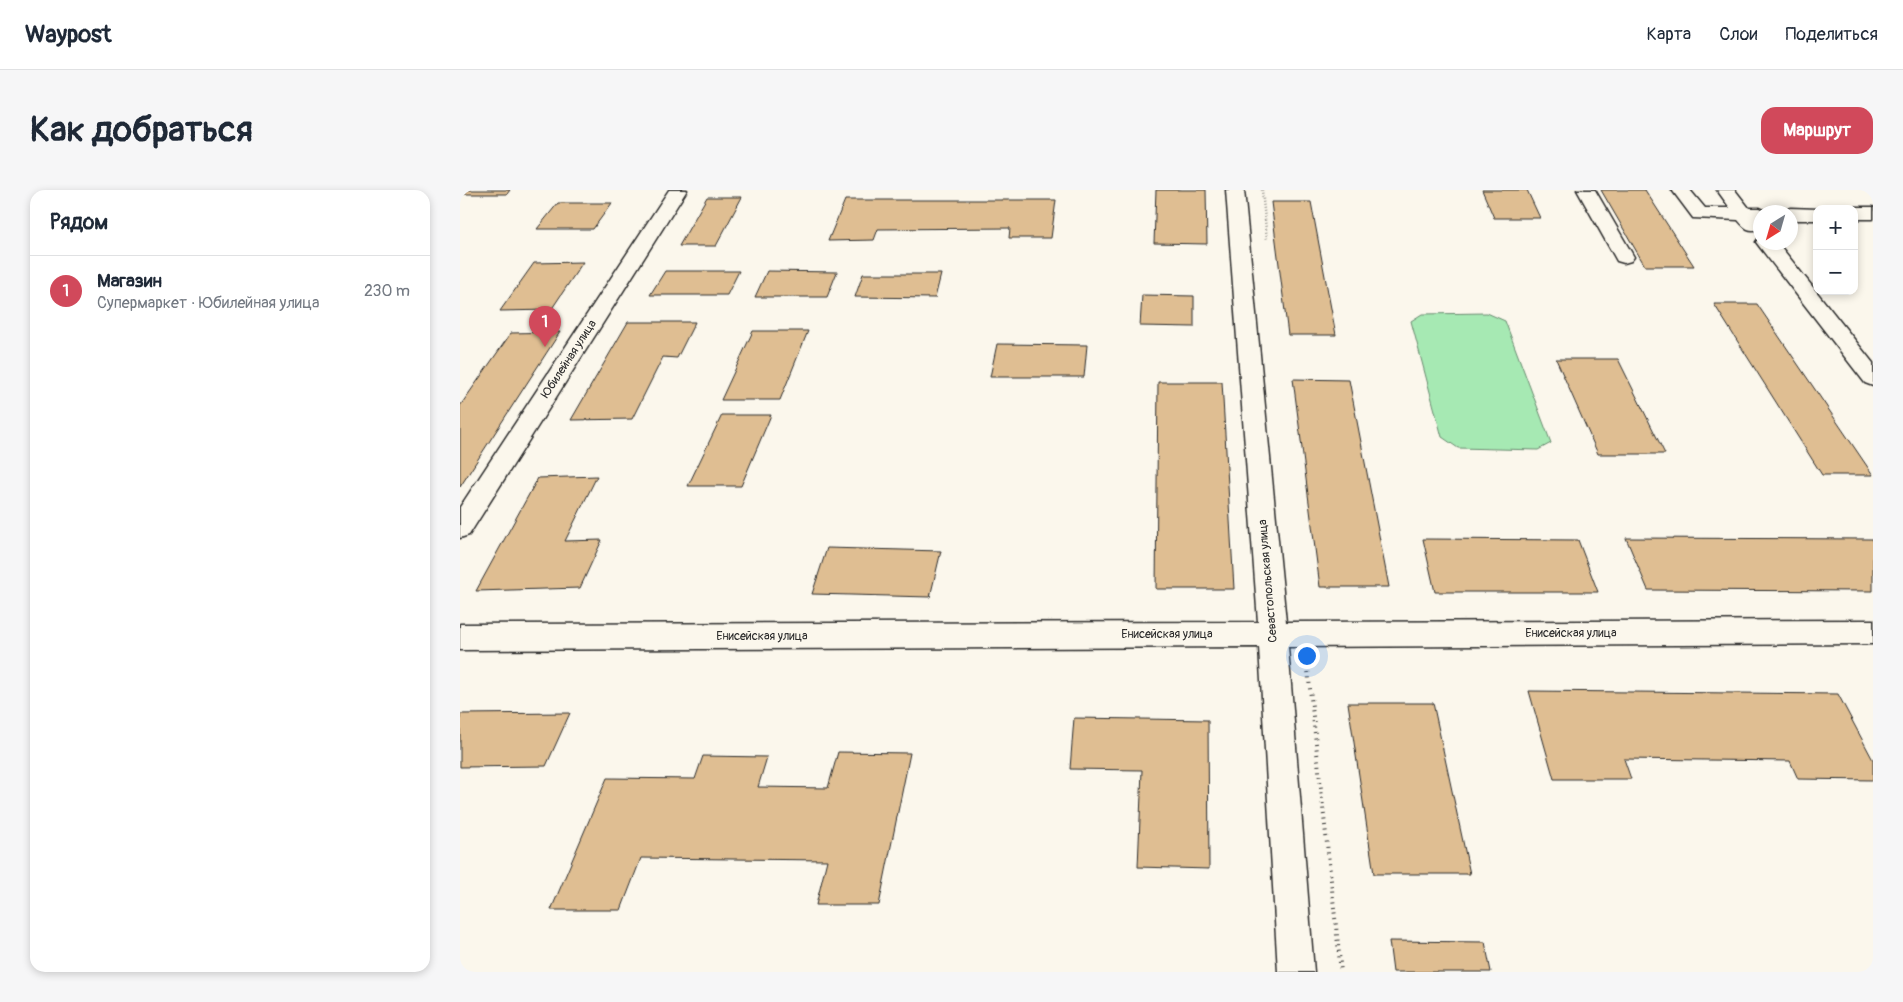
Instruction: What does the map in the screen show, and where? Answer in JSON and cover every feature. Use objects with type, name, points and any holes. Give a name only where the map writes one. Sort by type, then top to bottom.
[{"type":"street","name":"Юбилейная улица","points":[[460,528],[678,190]]},
{"type":"street","name":"Севастопольская улица","points":[[1235,190],[1273,634],[1296,972]]},
{"type":"street","points":[[1586,190],[1624,257]]},
{"type":"street","points":[[1681,190],[1700,214],[1752,214]]},
{"type":"street","points":[[1726,190],[1752,214]]},
{"type":"street","points":[[1858,213],[1873,213]]},
{"type":"street","points":[[1798,214],[1813,214]]},
{"type":"street","points":[[1772,250],[1873,378]]},
{"type":"street","name":"Енисейская улица","points":[[460,637],[1873,632]]},
{"type":"path","points":[[1262,190],[1268,249]]},
{"type":"path","points":[[1304,634],[1341,972]]},
{"type":"green space","points":[[1487,313],[1505,321],[1551,443],[1538,450],[1458,448],[1442,437],[1411,321],[1422,314]]},
{"type":"building","points":[[460,190],[510,190],[507,194],[460,194]]},
{"type":"building","points":[[1156,190],[1206,190],[1207,244],[1154,243]]},
{"type":"building","points":[[1482,190],[1527,190],[1540,218],[1494,218]]},
{"type":"building","points":[[1601,190],[1645,190],[1694,266],[1645,266]]},
{"type":"building","points":[[707,197],[742,197],[716,246],[679,246]]},
{"type":"building","points":[[845,200],[1056,200],[1051,238],[1009,238],[1010,228],[878,229],[874,240],[828,241]]},
{"type":"building","points":[[1271,202],[1311,202],[1336,335],[1288,335]]},
{"type":"building","points":[[558,203],[612,203],[593,229],[537,229]]},
{"type":"building","points":[[583,262],[551,310],[500,311],[534,263]]},
{"type":"building","points":[[665,271],[739,271],[727,295],[650,295]]},
{"type":"building","points":[[767,271],[837,272],[827,297],[755,297]]},
{"type":"building","points":[[863,274],[941,274],[935,298],[855,297]]},
{"type":"building","points":[[1142,295],[1194,296],[1194,327],[1140,326]]},
{"type":"building","points":[[1714,304],[1757,304],[1873,475],[1822,475]]},
{"type":"building","points":[[628,322],[695,322],[677,358],[663,357],[632,419],[571,420]]},
{"type":"building","points":[[753,331],[808,331],[780,400],[721,400]]},
{"type":"building","points":[[560,332],[460,487],[460,406],[511,333]]},
{"type":"building","points":[[997,344],[1087,345],[1084,377],[990,377]]},
{"type":"building","points":[[1556,359],[1618,359],[1665,454],[1598,454]]},
{"type":"building","points":[[1293,379],[1349,380],[1389,587],[1320,587]]},
{"type":"building","points":[[1158,382],[1222,382],[1234,589],[1156,589]]},
{"type":"building","points":[[722,415],[771,415],[741,486],[688,486]]},
{"type":"building","points":[[597,476],[565,541],[602,540],[580,588],[476,591],[538,478]]},
{"type":"building","points":[[1626,538],[1873,539],[1873,591],[1648,590]]},
{"type":"building","points":[[1423,539],[1578,540],[1598,592],[1435,592]]},
{"type":"building","points":[[827,548],[941,551],[930,597],[812,594]]},
{"type":"building","points":[[1529,691],[1838,694],[1873,760],[1873,780],[1798,779],[1790,761],[1624,759],[1631,779],[1554,779]]},
{"type":"building","points":[[1348,703],[1433,703],[1470,874],[1374,874]]},
{"type":"building","points":[[570,713],[546,766],[460,767],[460,714]]},
{"type":"building","points":[[1074,718],[1208,720],[1209,869],[1138,867],[1142,770],[1070,769]]},
{"type":"building","points":[[838,752],[910,753],[879,905],[816,905],[827,860],[641,858],[621,910],[551,910],[607,778],[695,779],[703,756],[767,757],[758,787],[828,788]]},
{"type":"building","points":[[1389,941],[1485,942],[1491,972],[1393,972]]},
{"type":"place","name":"Магазин","points":[[545,347]]}]
